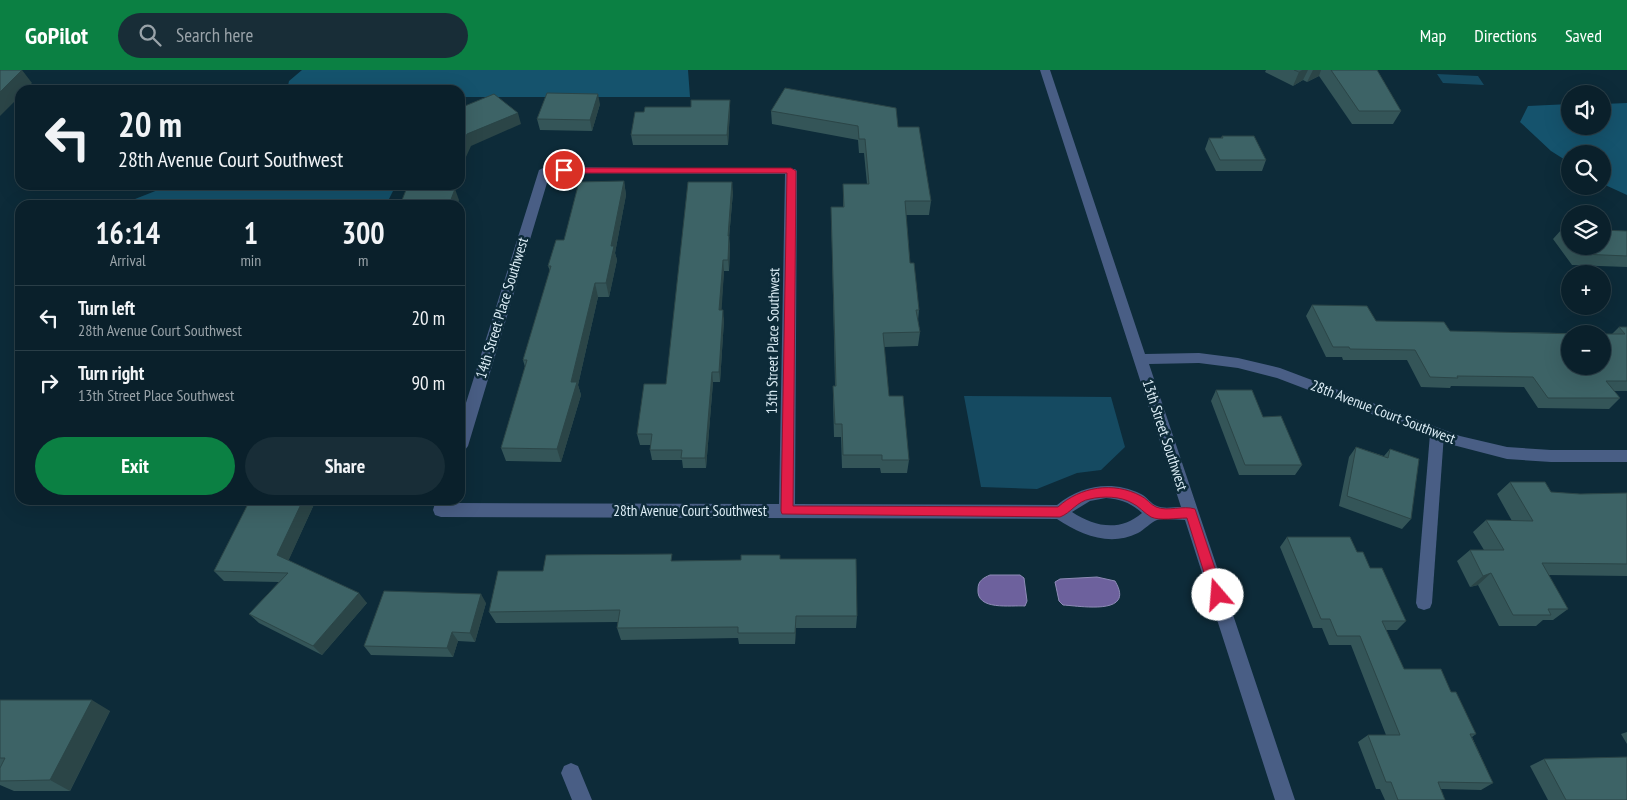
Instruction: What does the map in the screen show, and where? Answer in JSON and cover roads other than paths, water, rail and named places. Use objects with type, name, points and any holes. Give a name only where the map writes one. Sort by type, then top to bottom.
[{"type":"street","name":"13th Street Southwest","points":[[1045,70],[1285,800]]},
{"type":"street","name":"14th Street Place Southwest","points":[[465,430],[545,170],[791,171]]},
{"type":"street","name":"13th Street Place Southwest","points":[[787,511],[791,171]]},
{"type":"street","name":"28th Avenue Court Southwest","points":[[1140,359],[1199,358],[1238,363],[1280,374],[1437,434],[1507,453],[1551,456],[1627,456]]},
{"type":"street","points":[[1154,513],[1143,524],[1131,531],[1113,533],[1094,531],[1074,523],[1060,512],[1072,501],[1087,494],[1103,492],[1123,494],[1136,499],[1154,513],[1191,513]]},
{"type":"street","name":"28th Avenue Court Southwest","points":[[442,505],[787,511],[1060,512]]},
{"type":"street","points":[[570,773],[582,800]]},
{"type":"lane","points":[[1424,603],[1437,434]]}]
